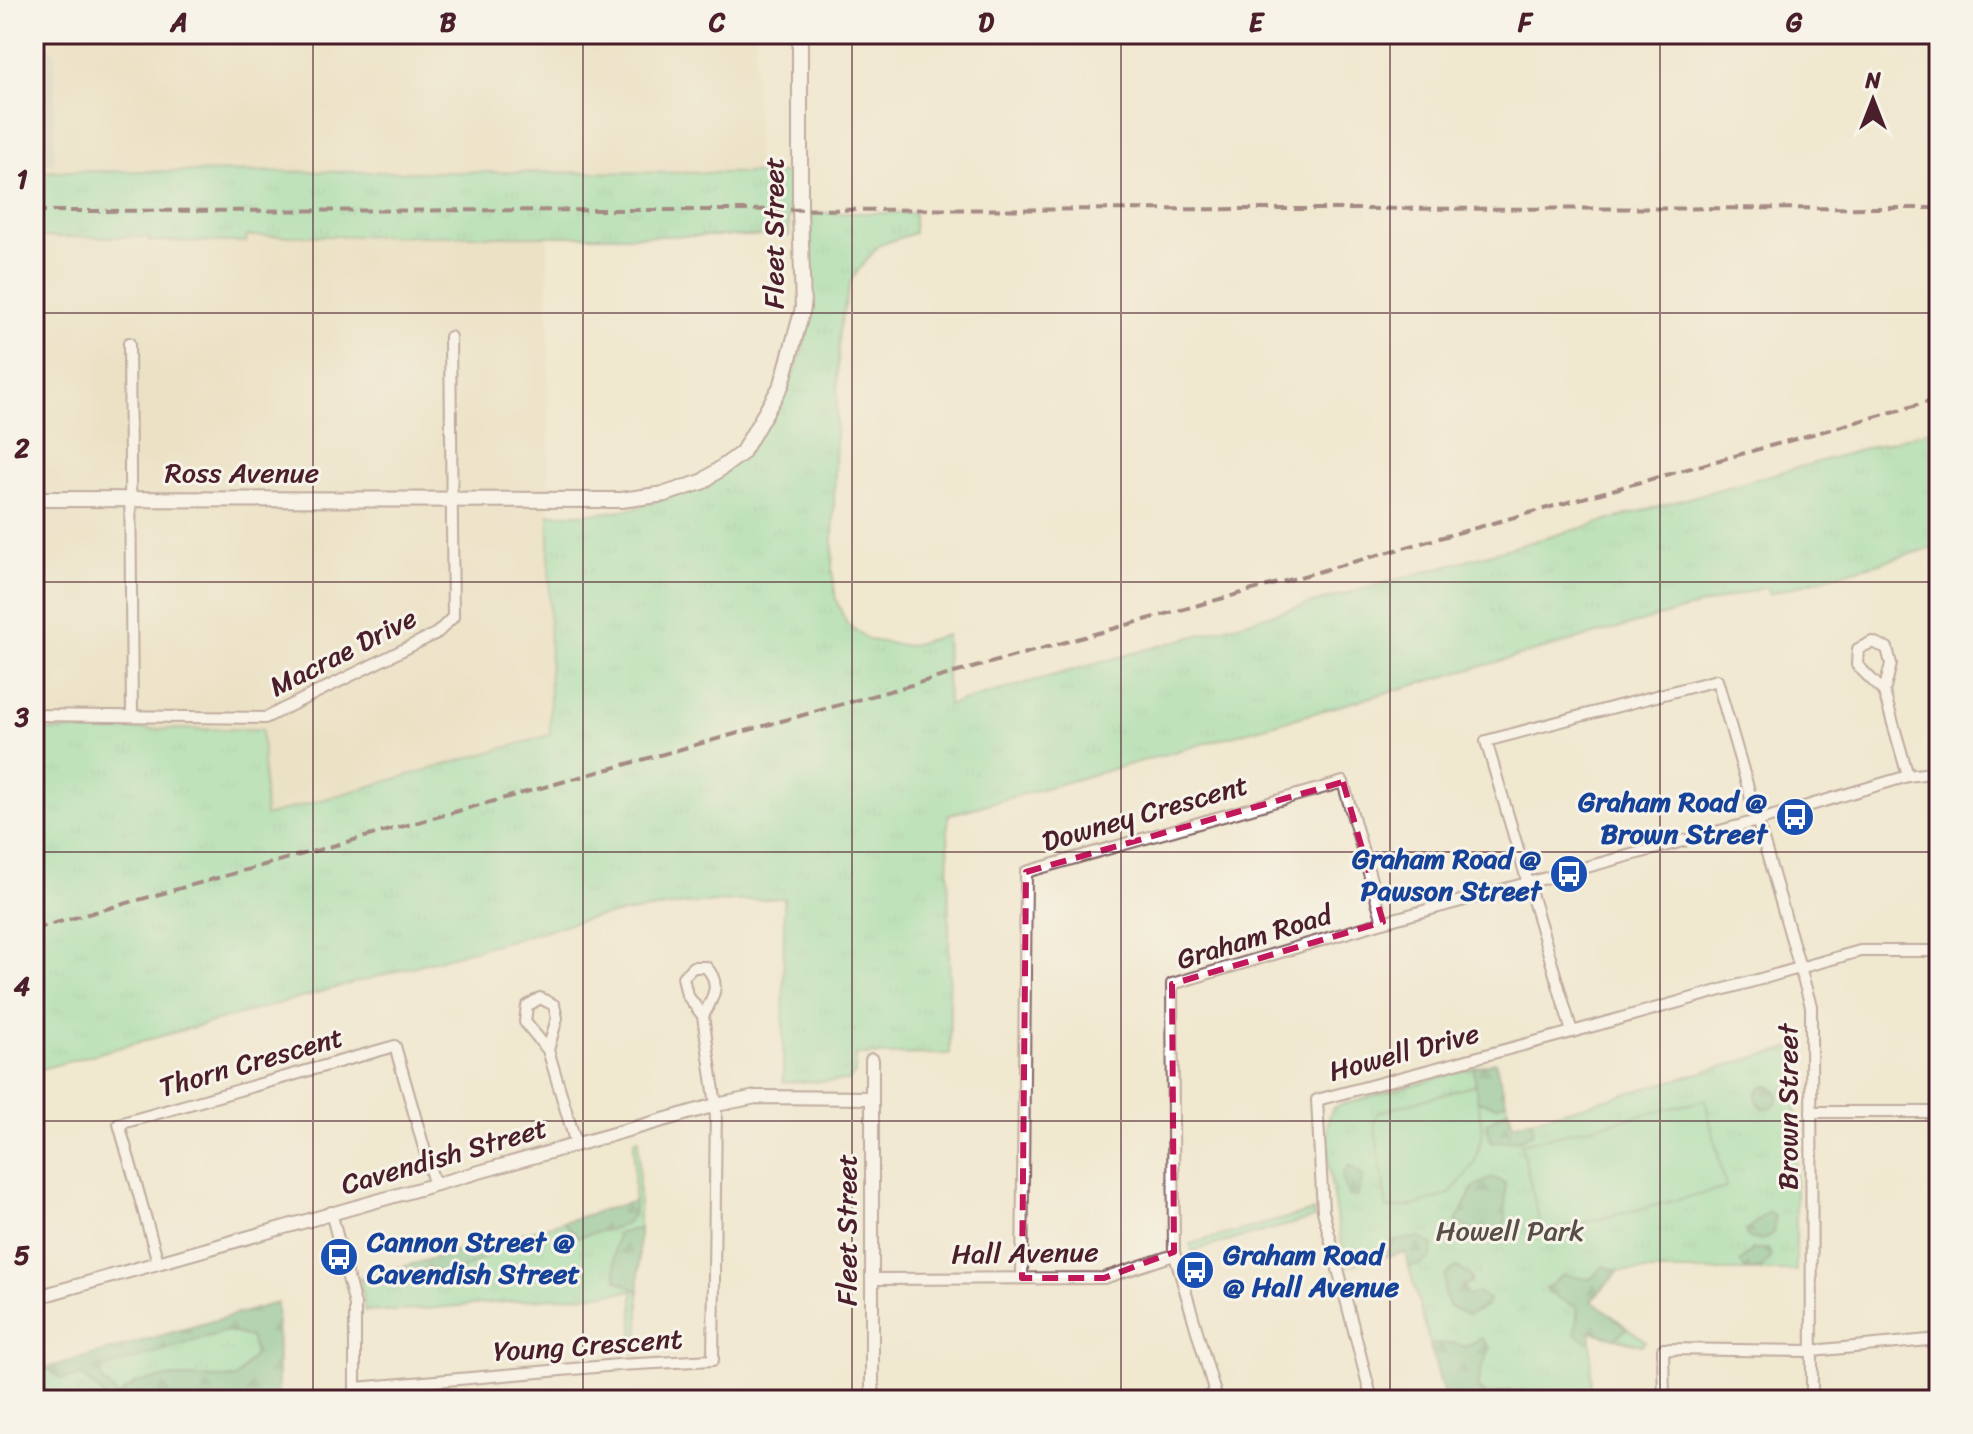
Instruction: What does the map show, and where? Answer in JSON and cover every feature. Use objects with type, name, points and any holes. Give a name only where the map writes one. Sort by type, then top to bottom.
[{"type":"main road","name":"Fleet Street","points":[[451,498],[621,500],[665,494],[702,482],[742,453],[782,384],[803,308],[800,34]]},
{"type":"main road","name":"Ross Avenue","points":[[34,499],[451,498]]},
{"type":"street","name":"Macrae Drive","points":[[34,715],[265,718],[437,633],[453,617],[450,337]]},
{"type":"street","points":[[129,343],[132,716]]},
{"type":"street","points":[[1884,692],[1891,664],[1887,648],[1872,642],[1858,649],[1857,665],[1884,692],[1908,776]]},
{"type":"street","name":"Brown Street","points":[[1529,883],[1486,741],[1717,680],[1811,1006],[1812,1400]]},
{"type":"street","name":"Graham Road","points":[[1216,1397],[1174,1255],[1172,984],[1908,776],[1939,772]]},
{"type":"street","name":"Downey Crescent","points":[[1022,1278],[1026,872],[1343,782],[1383,922]]},
{"type":"street","points":[[1529,883],[1572,1032]]},
{"type":"street","name":"Howell Drive","points":[[1372,1400],[1323,1211],[1317,1100],[1860,951],[1938,950]]},
{"type":"street","points":[[703,1016],[716,992],[713,974],[706,967],[693,967],[683,977],[687,995],[703,1016],[716,1105]]},
{"type":"street","points":[[548,1050],[557,1018],[554,1005],[540,998],[527,1006],[525,1022],[548,1050],[576,1144]]},
{"type":"street","name":"Thorn Crescent","points":[[158,1262],[119,1124],[395,1046],[434,1183]]},
{"type":"street","name":"Fleet Street","points":[[872,1060],[872,1400]]},
{"type":"street","name":"Cavendish Street","points":[[34,1298],[716,1105],[756,1097],[872,1098]]},
{"type":"street","name":"Young Crescent","points":[[355,1394],[618,1365],[713,1360],[716,1105]]},
{"type":"street","points":[[1811,1112],[1939,1112]]},
{"type":"street","points":[[331,1212],[355,1305],[355,1394]]},
{"type":"street","name":"Hall Avenue","points":[[873,1279],[1104,1278],[1174,1255]]},
{"type":"street","points":[[1664,1400],[1663,1349],[1812,1351],[1939,1339]]},
{"type":"street","points":[[1198,1400],[1216,1397]]},
{"type":"highlighted area","points":[[1343,782],[1383,922],[1172,984],[1174,1252],[1104,1278],[1022,1278],[1026,872]]},
{"type":"shaded area","points":[[34,34],[755,34],[757,173],[34,171]]},
{"type":"shaded area","points":[[34,34],[55,52],[55,164],[34,164]]},
{"type":"shaded area","points":[[246,236],[548,236],[550,735],[264,816],[262,729],[34,730],[34,237],[149,237],[150,241],[245,242]]},
{"type":"green space","points":[[34,171],[789,173],[789,236],[247,236],[246,242],[149,241],[149,237],[34,237]]},
{"type":"green space","points":[[811,213],[914,213],[914,233],[879,245],[851,280],[839,331],[832,571],[836,600],[847,624],[869,640],[908,646],[946,635],[948,705],[1939,428],[1939,546],[1769,594],[1766,587],[948,815],[950,1054],[856,1055],[855,1073],[848,1081],[783,1082],[784,898],[685,904],[590,918],[34,1071],[34,730],[262,729],[265,816],[550,735],[549,514],[622,510],[676,494],[704,479],[753,438],[789,384],[801,354],[811,296]]},
{"type":"green space","name":"Howell Park","points":[[1796,1046],[1796,1271],[1619,1271],[1591,1300],[1645,1341],[1642,1345],[1591,1332],[1591,1400],[1445,1400],[1405,1252],[1347,1266],[1328,1159],[1329,1118],[1334,1107],[1495,1062],[1513,1125]]},
{"type":"green space","points":[[1495,1062],[1506,1102],[1496,1106],[1478,1101],[1473,1068]]},
{"type":"green space","points":[[1475,1085],[1483,1131],[1474,1164],[1450,1194],[1418,1205],[1387,1209],[1374,1120],[1379,1112]]},
{"type":"green space","points":[[1767,1086],[1775,1089],[1778,1097],[1775,1105],[1767,1108],[1759,1105],[1756,1097],[1759,1089]]},
{"type":"green space","points":[[1705,1100],[1726,1188],[1542,1233],[1521,1144]]},
{"type":"green space","points":[[1508,1109],[1512,1125],[1529,1120],[1533,1123],[1533,1133],[1521,1139],[1492,1143],[1486,1124]]},
{"type":"green space","points":[[639,1139],[639,1354],[633,1354],[633,1291],[401,1311],[365,1311],[360,1279],[634,1202],[634,1140]]},
{"type":"green space","points":[[1349,1165],[1363,1176],[1357,1197],[1348,1196],[1342,1176]]},
{"type":"green space","points":[[1492,1177],[1505,1183],[1506,1221],[1495,1239],[1486,1238],[1456,1222],[1473,1188]]},
{"type":"green space","points":[[634,1201],[633,1215],[624,1225],[578,1237],[563,1222]]},
{"type":"green space","points":[[1313,1211],[1314,1218],[1192,1251],[1190,1244]]},
{"type":"green space","points":[[1768,1212],[1775,1217],[1773,1233],[1762,1240],[1748,1238],[1745,1231]]},
{"type":"green space","points":[[639,1228],[639,1291],[617,1280],[614,1257],[617,1234]]},
{"type":"green space","points":[[1419,1237],[1433,1245],[1431,1257],[1420,1265],[1409,1266],[1405,1252],[1384,1257],[1394,1241]]},
{"type":"green space","points":[[487,1243],[488,1256],[451,1275],[426,1268],[371,1284],[360,1279]]},
{"type":"green space","points":[[1753,1249],[1768,1249],[1771,1256],[1762,1268],[1745,1269],[1740,1262]]},
{"type":"green space","points":[[1603,1266],[1619,1271],[1591,1300],[1628,1328],[1615,1338],[1591,1331],[1591,1343],[1575,1334],[1578,1308],[1546,1289],[1562,1275],[1591,1279]]},
{"type":"green space","points":[[1456,1267],[1471,1277],[1471,1282],[1464,1285],[1465,1292],[1470,1296],[1477,1292],[1489,1299],[1487,1306],[1468,1315],[1450,1307],[1444,1294],[1445,1275]]},
{"type":"green space","points":[[277,1303],[278,1398],[34,1400],[34,1325],[46,1368]]},
{"type":"green space","points":[[277,1303],[278,1398],[106,1400],[82,1376],[61,1379],[46,1368]],"holes":[[[227,1331],[250,1337],[255,1354],[236,1378],[167,1377],[136,1383],[118,1396],[103,1381],[101,1369]]]},
{"type":"green space","points":[[1482,1338],[1490,1348],[1477,1388],[1488,1396],[1508,1390],[1519,1395],[1517,1400],[1445,1400],[1430,1345],[1454,1343],[1465,1347]]},
{"type":"railway","points":[[34,211],[1939,208]]},
{"type":"railway","points":[[34,929],[1939,399]]},
{"type":"place","name":"Graham Road @ Brown Street","points":[[1795,817]]},
{"type":"place","name":"Graham Road @ Pawson Street","points":[[1569,874]]},
{"type":"place","name":"Cannon Street @ Cavendish Street","points":[[339,1257]]},
{"type":"place","name":"Graham Road @ Hall Avenue","points":[[1195,1270]]}]
